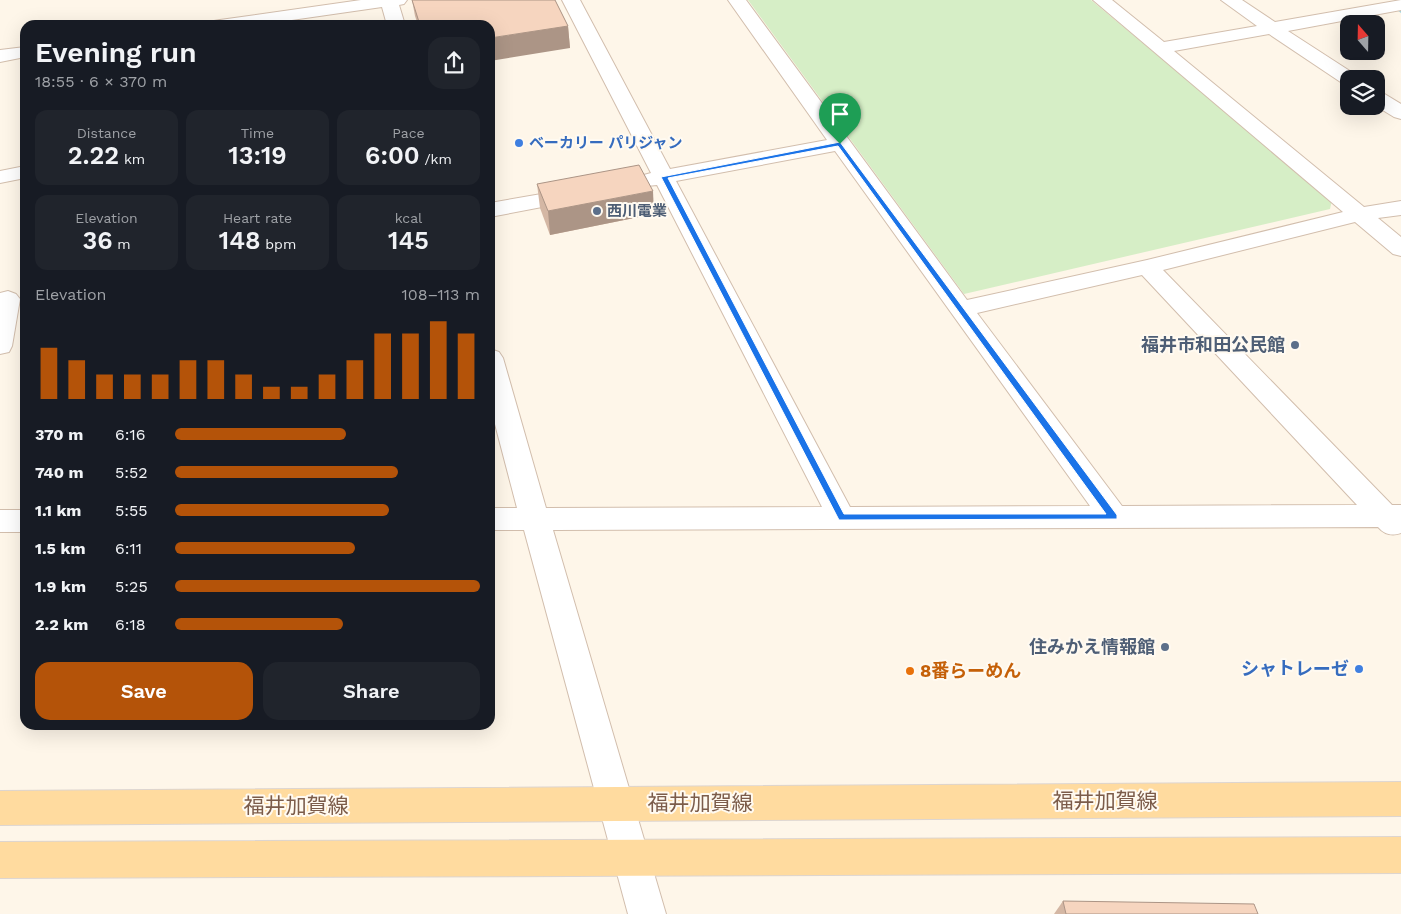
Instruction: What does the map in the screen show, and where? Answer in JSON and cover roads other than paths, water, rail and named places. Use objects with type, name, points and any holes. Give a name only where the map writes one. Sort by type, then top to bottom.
[{"type":"main road","name":"福井加賀線","points":[[0,808],[1401,799]]},
{"type":"main road","points":[[0,860],[1401,855]]},
{"type":"street","points":[[254,20],[392,0],[395,20]]},
{"type":"street","points":[[571,0],[842,518]]},
{"type":"street","points":[[737,0],[960,309],[1114,517]]},
{"type":"street","points":[[1102,0],[1401,249]]},
{"type":"street","points":[[1230,0],[1340,73]]},
{"type":"street","points":[[1161,48],[1272,28],[1376,4],[1401,5]]},
{"type":"street","points":[[1376,4],[1401,19]]},
{"type":"street","points":[[0,56],[20,53]]},
{"type":"street","points":[[1385,103],[1401,113]]},
{"type":"street","points":[[625,184],[840,144]]},
{"type":"street","points":[[0,176],[20,173]]},
{"type":"street","points":[[495,209],[596,190]]},
{"type":"street","points":[[960,309],[1147,267],[1358,215],[1401,208]]},
{"type":"street","points":[[1147,267],[1396,521]]},
{"type":"street","points":[[0,346],[11,299]]},
{"type":"street","points":[[495,376],[647,914]]},
{"type":"street","points":[[495,519],[1114,517],[1396,521]]},
{"type":"street","points":[[0,521],[20,520]]},
{"type":"place","name":"ベーカリー パリジャン","points":[[519,143]]},
{"type":"place","name":"西川電業","points":[[597,211]]},
{"type":"place","name":"福井市和田公民館","points":[[1295,345]]},
{"type":"place","name":"住みかえ情報館","points":[[1165,647]]},
{"type":"place","name":"シャトレーゼ","points":[[1359,669]]},
{"type":"place","name":"8番らーめん","points":[[910,671]]}]
